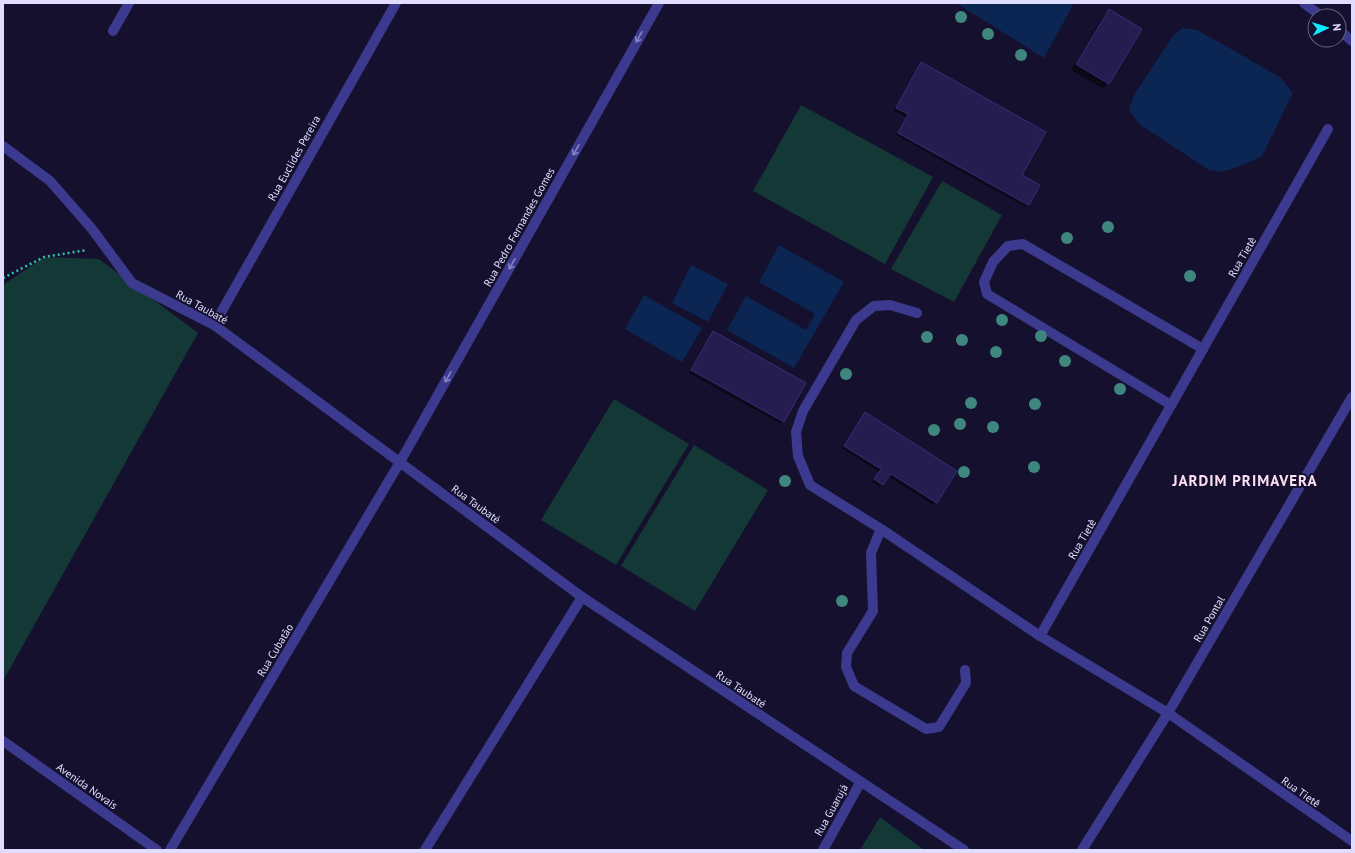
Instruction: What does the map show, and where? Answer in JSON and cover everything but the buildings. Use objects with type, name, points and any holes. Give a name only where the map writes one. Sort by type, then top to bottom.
[{"type":"street","points":[[113,31],[129,3]]},
{"type":"street","name":"Rua Euclides Pereira","points":[[214,324],[396,3]]},
{"type":"street","name":"Rua Pedro Fernandes Gomes","points":[[400,462],[658,3]]},
{"type":"street","name":"Rua Tietê","points":[[1328,129],[1040,636],[1168,714],[1352,842]]},
{"type":"street","name":"Rua Taubaté","points":[[3,146],[50,181],[92,229],[132,283],[214,324],[582,597],[964,850]]},
{"type":"street","points":[[1171,405],[987,294],[984,282],[993,262],[1008,246],[1023,244],[1203,349]]},
{"type":"street","points":[[917,313],[890,305],[874,306],[856,320],[803,411],[796,432],[798,456],[810,485],[881,530],[1040,636]]},
{"type":"street","name":"Rua Pontal","points":[[1082,850],[1168,714],[1352,397]]},
{"type":"street","name":"Rua Cubatão","points":[[170,850],[400,462]]},
{"type":"street","points":[[881,530],[871,553],[873,611],[847,653],[846,668],[854,686],[926,729],[939,727],[966,683],[965,670]]},
{"type":"street","points":[[425,850],[582,597]]},
{"type":"street","name":"Avenida Novais","points":[[3,741],[156,850]]},
{"type":"street","name":"Rua Guarujá","points":[[823,850],[860,782]]},
{"type":"path","points":[[3,278],[44,257],[106,247]]},
{"type":"green space","points":[[801,105],[933,177],[885,264],[753,191]]},
{"type":"green space","points":[[942,181],[1002,215],[954,302],[891,269]]},
{"type":"green space","points":[[44,257],[99,259],[198,333],[3,681],[3,285]]},
{"type":"green space","points":[[614,399],[689,444],[616,565],[541,520]]},
{"type":"green space","points":[[694,445],[768,490],[695,611],[621,566]]},
{"type":"green space","points":[[880,817],[924,850],[860,850]]},
{"type":"water","points":[[956,3],[1074,3],[1044,58]]},
{"type":"water","points":[[1182,28],[1197,30],[1281,78],[1293,93],[1262,156],[1243,165],[1222,172],[1209,170],[1139,124],[1129,110],[1134,95],[1172,37]]},
{"type":"water","points":[[779,245],[844,282],[794,368],[727,330],[746,296],[806,330],[815,314],[759,282]]},
{"type":"water","points":[[691,265],[728,284],[708,322],[672,303]]},
{"type":"water","points":[[644,295],[702,328],[682,362],[625,329]]},
{"type":"district","name":"JARDIM PRIMAVERA","points":[[1245,481]]}]
